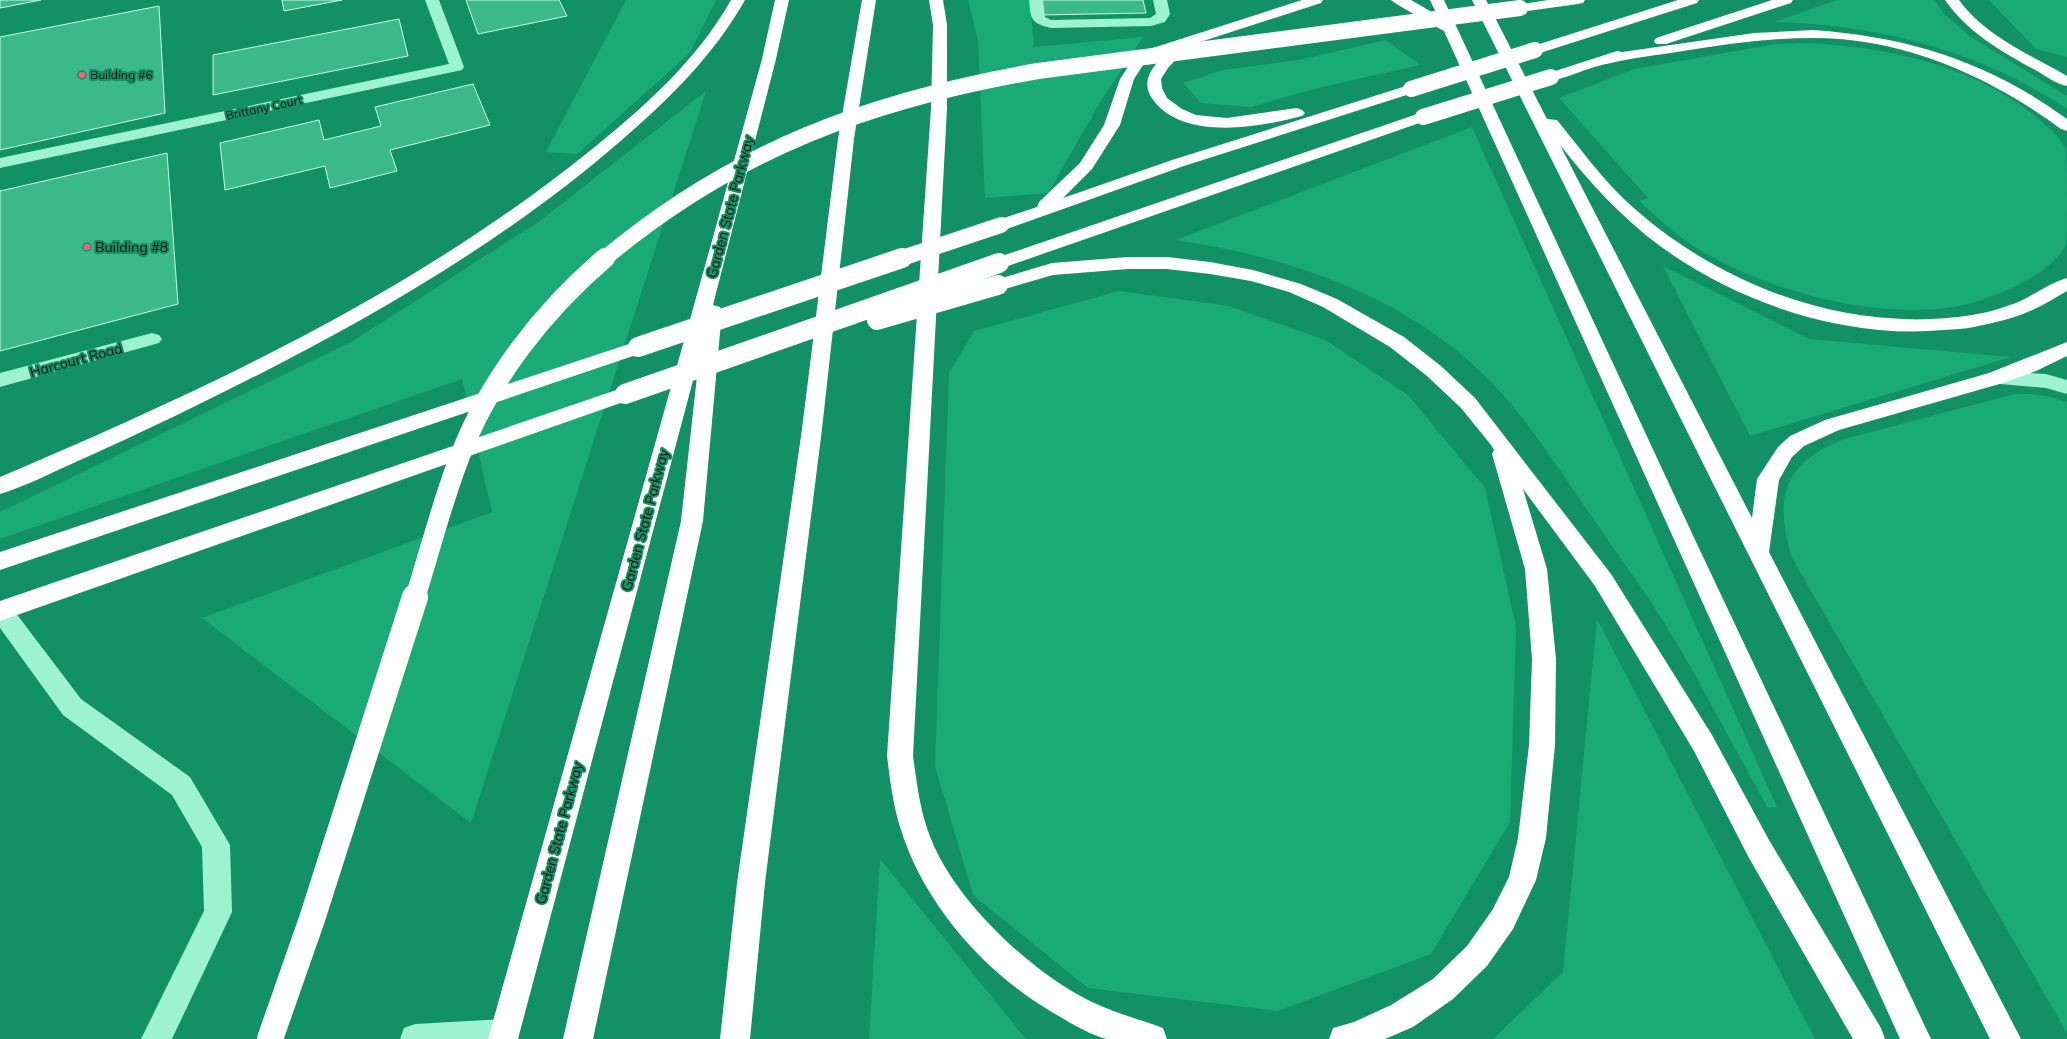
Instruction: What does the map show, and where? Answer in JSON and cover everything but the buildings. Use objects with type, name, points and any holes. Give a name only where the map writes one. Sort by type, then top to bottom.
[{"type":"highway","points":[[0,486],[78,453],[192,401],[293,349],[366,309],[490,233],[549,192],[610,143],[660,98],[707,47],[738,0]]},
{"type":"highway","name":"Garden State Parkway","points":[[503,1036],[719,248],[769,59],[782,0]]},
{"type":"highway","points":[[735,1039],[751,883],[812,429],[846,139],[869,0]]},
{"type":"highway","points":[[936,0],[940,25],[939,108],[900,756],[906,803],[925,855],[947,895],[981,937],[1024,976],[1073,1008],[1129,1033],[1152,1039]]},
{"type":"highway","points":[[1041,210],[1086,166],[1112,125],[1127,79],[1142,56],[1316,0]]},
{"type":"highway","points":[[1398,0],[1409,4],[1449,28]]},
{"type":"highway","points":[[1437,0],[1916,1039]]},
{"type":"highway","points":[[1479,0],[2006,1039]]},
{"type":"highway","points":[[270,1039],[312,919],[446,498],[463,450],[482,410],[499,380],[523,345],[570,291],[635,233],[675,204],[759,155],[848,117],[939,89],[986,79],[1038,71],[1578,0]]},
{"type":"highway","points":[[0,561],[638,347],[1178,163],[1692,0]]},
{"type":"highway","points":[[0,611],[1423,117],[1786,0]]},
{"type":"highway","points":[[1952,0],[1965,18],[1979,30],[2067,82]]},
{"type":"highway","points":[[1602,60],[1777,35],[1801,34],[1854,38],[1914,50],[1974,70],[2028,97],[2067,126]]},
{"type":"highway","points":[[1183,43],[1157,73],[1154,80],[1154,89],[1158,97],[1166,105],[1188,117],[1209,122],[1232,124],[1368,102]]},
{"type":"highway","points":[[1525,92],[1605,189],[1672,247],[1724,279],[1788,304],[1863,322],[1900,326],[1935,326],[2001,314],[2029,304],[2067,284]]},
{"type":"highway","points":[[578,1039],[692,521],[719,248]]},
{"type":"highway","points":[[624,394],[1052,269],[1128,263],[1167,264],[1210,268],[1253,276],[1295,288],[1330,303],[1397,342],[1434,371],[1468,404],[1498,440],[1611,594],[1704,743],[1759,849],[1870,1039]]},
{"type":"highway","points":[[1758,552],[1768,479],[1785,452],[1797,441],[1832,425],[1996,378],[2029,366],[2067,348]]},
{"type":"highway","points":[[1344,1039],[1355,1036],[1402,1016],[1443,989],[1477,956],[1503,919],[1522,880],[1532,838],[1542,745],[1542,636],[1536,569],[1498,440]]},
{"type":"street","name":"Brittany Court","points":[[0,163],[457,67],[432,0]]},
{"type":"street","points":[[1036,0],[1038,18],[1042,22],[1051,24],[1151,22],[1160,18],[1163,14],[1160,0]]},
{"type":"street","name":"Harcourt Road","points":[[0,380],[152,339]]},
{"type":"street","points":[[1996,378],[2046,381],[2067,387]]},
{"type":"street","points":[[0,611],[72,707],[181,786],[216,845],[218,912],[156,1039]]},
{"type":"street","points":[[415,1039],[503,1036]]},
{"type":"green space","points":[[626,0],[716,0],[690,53],[577,154],[546,152]]},
{"type":"green space","points":[[968,0],[1030,0],[1034,47],[1143,37],[1102,99],[1048,193],[985,198],[978,41]]},
{"type":"green space","points":[[1836,0],[1935,0],[1943,13],[1971,37],[2067,96],[2067,109],[2000,71],[1927,45],[1852,29],[1814,24],[1775,22]]},
{"type":"green space","points":[[1989,0],[2067,0],[2067,57],[2036,49]]},
{"type":"green space","points":[[1386,40],[1420,65],[1318,88],[1251,107],[1201,103],[1183,83],[1223,70],[1298,60]]},
{"type":"green space","points":[[1800,43],[1863,48],[1927,62],[1958,72],[1987,85],[2015,101],[2040,120],[2058,137],[2066,149],[2067,235],[2066,244],[2062,252],[2048,266],[2030,278],[2005,291],[1988,298],[1959,306],[1926,310],[1890,309],[1853,305],[1815,297],[1778,286],[1743,272],[1710,256],[1665,225],[1639,201],[1648,198],[1559,98],[1634,69],[1776,44]]},
{"type":"green space","points":[[706,91],[471,823],[202,618],[492,512],[462,379],[0,539],[0,512],[353,341],[541,220]]},
{"type":"green space","points":[[1472,127],[1777,807],[1768,808],[1690,665],[1638,583],[1548,453],[1523,419],[1496,387],[1463,356],[1428,329],[1389,306],[1349,287],[1307,271],[1263,258],[1176,240]]},
{"type":"green space","points":[[1663,266],[1809,339],[2011,357],[1750,436]]},
{"type":"green space","points":[[1119,291],[1229,306],[1325,340],[1409,396],[1485,488],[1516,627],[1510,822],[1431,954],[1278,1011],[1088,988],[973,895],[935,766],[949,373],[974,331]]},
{"type":"green space","points":[[2015,394],[2041,395],[2067,402],[2067,1033],[1792,558],[1784,518],[1784,501],[1788,485],[1796,472],[1807,460],[1823,449],[1844,439]]},
{"type":"green space","points":[[1597,619],[1815,1039],[1493,1039],[1563,972]]},
{"type":"green space","points":[[880,859],[1026,1039],[869,1039]]},
{"type":"place","name":"Building #6","points":[[82,75]]},
{"type":"place","name":"Building #8","points":[[87,247]]}]
